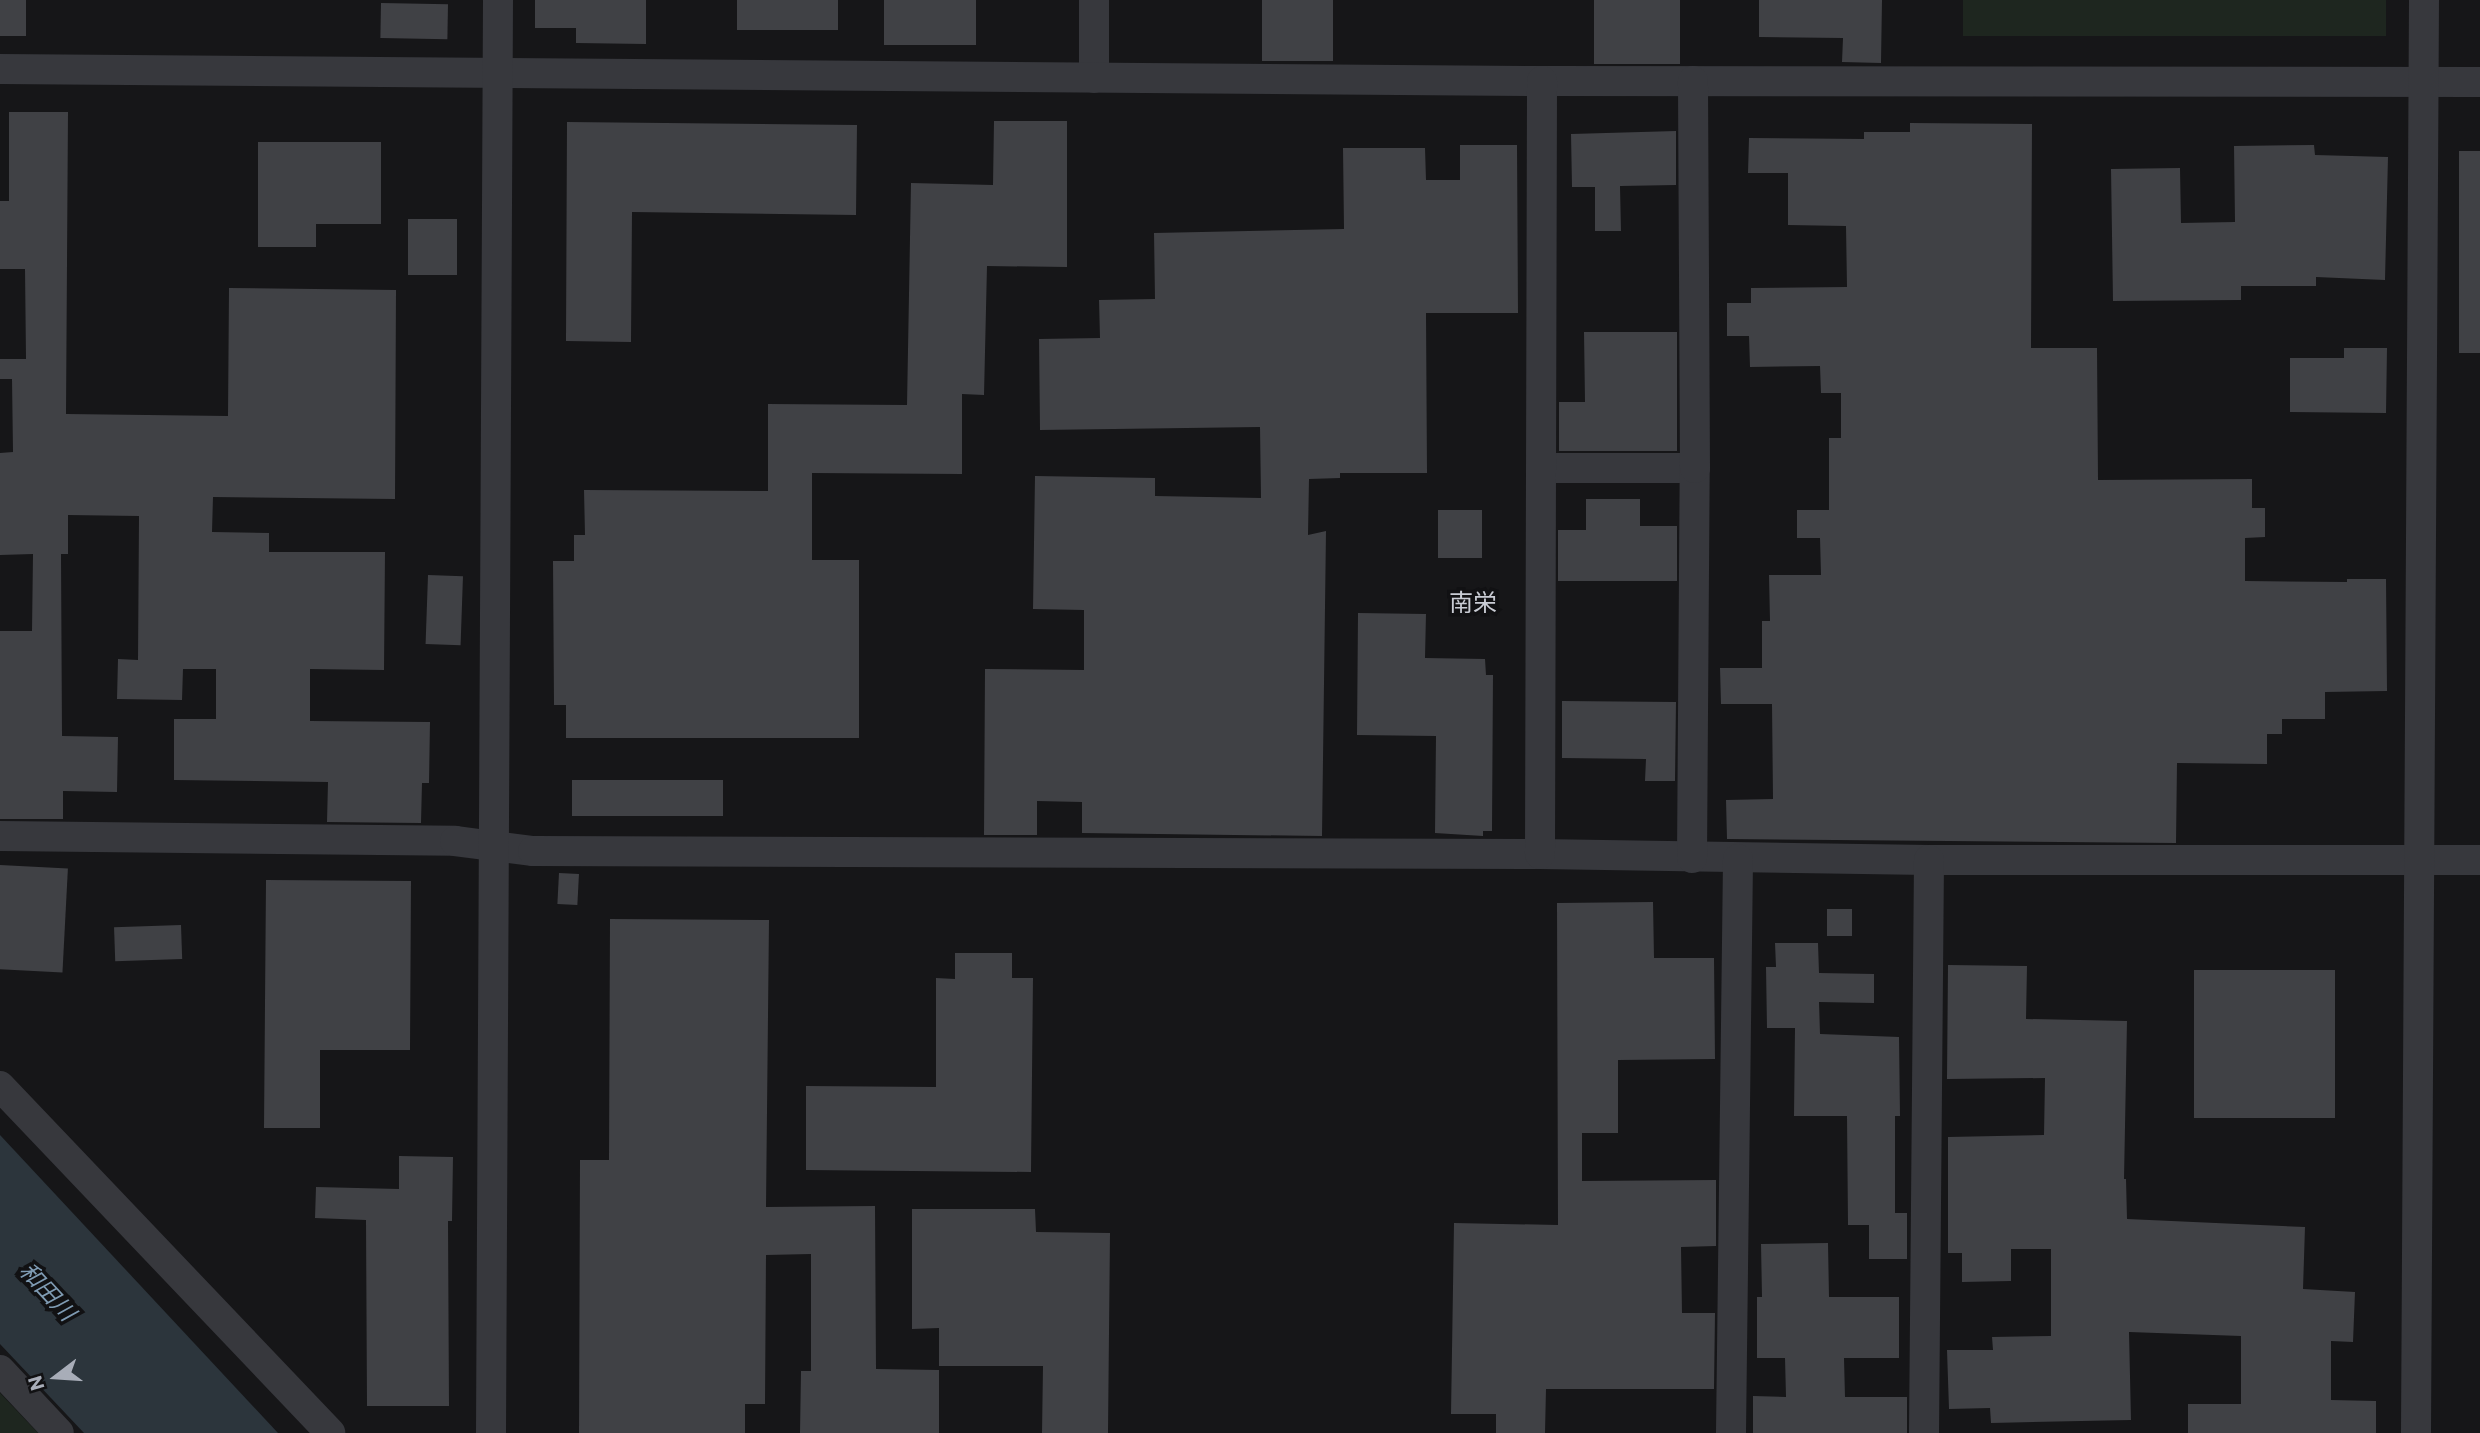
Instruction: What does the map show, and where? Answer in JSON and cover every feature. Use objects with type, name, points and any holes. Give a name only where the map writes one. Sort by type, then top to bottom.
[{"type":"street","points":[[491,1433],[498,0]]},
{"type":"street","points":[[1094,0],[1094,78]]},
{"type":"street","points":[[2416,1433],[2424,0]]},
{"type":"street","points":[[0,69],[1542,81],[2480,82]]},
{"type":"street","points":[[1541,854],[1542,81]]},
{"type":"street","points":[[1692,858],[1695,468],[1693,81]]},
{"type":"street","points":[[1541,468],[1695,468]]},
{"type":"street","points":[[0,836],[455,841],[542,851],[1541,854],[1929,860],[2480,860]]},
{"type":"street","points":[[1731,1433],[1738,859]]},
{"type":"street","points":[[1924,1433],[1929,860]]},
{"type":"street","points":[[0,1086],[330,1433]]},
{"type":"street","points":[[0,1370],[59,1433]]},
{"type":"shaded area","points":[[1963,0],[2386,0],[2386,36],[1963,36]]},
{"type":"shaded area","points":[[0,1393],[38,1433],[0,1433]]},
{"type":"water","name":"和田川","points":[[0,1135],[278,1433],[84,1433],[0,1344]]},
{"type":"building","points":[[0,0],[26,0],[26,36],[0,36]]},
{"type":"building","points":[[535,0],[646,0],[646,44],[576,43],[576,28],[535,28]]},
{"type":"building","points":[[737,0],[838,0],[838,30],[737,30]]},
{"type":"building","points":[[884,0],[976,0],[976,45],[884,45]]},
{"type":"building","points":[[1262,0],[1333,0],[1333,61],[1262,61]]},
{"type":"building","points":[[1594,0],[1680,0],[1680,64],[1594,64]]},
{"type":"building","points":[[1759,0],[1882,0],[1881,63],[1842,62],[1843,38],[1759,37]]},
{"type":"building","points":[[381,3],[448,4],[447,39],[380,38]]},
{"type":"building","points":[[9,112],[68,112],[66,414],[228,416],[229,288],[396,290],[395,499],[213,497],[212,532],[269,533],[269,552],[385,552],[384,670],[310,669],[310,721],[430,722],[429,783],[422,783],[421,823],[327,822],[328,782],[174,780],[174,719],[216,719],[216,669],[183,669],[182,700],[117,699],[118,659],[138,660],[139,516],[68,515],[68,554],[61,554],[62,736],[118,737],[117,792],[63,791],[63,819],[0,819],[0,631],[32,631],[33,554],[0,555],[0,453],[13,452],[12,379],[0,379],[0,359],[26,359],[25,269],[0,269],[0,201],[9,201]]},
{"type":"building","points":[[994,121],[1067,121],[1067,267],[987,266],[984,395],[962,394],[962,474],[812,473],[812,560],[859,560],[859,738],[566,738],[566,705],[554,705],[553,561],[574,561],[574,535],[585,535],[584,490],[768,491],[768,404],[907,405],[911,183],[993,185]]},
{"type":"building","points":[[567,122],[857,125],[856,215],[632,212],[631,342],[566,341]]},
{"type":"building","points":[[1910,123],[2032,124],[2031,348],[2097,348],[2098,480],[2252,479],[2252,508],[2265,508],[2265,537],[2245,538],[2245,581],[2347,582],[2347,579],[2386,579],[2387,691],[2325,692],[2325,719],[2282,719],[2282,734],[2267,734],[2267,764],[2177,763],[2176,843],[1727,839],[1726,800],[1773,799],[1772,704],[1721,704],[1720,668],[1762,668],[1762,621],[1770,621],[1769,575],[1821,575],[1820,538],[1797,538],[1797,510],[1829,510],[1829,438],[1841,438],[1841,393],[1821,393],[1820,366],[1750,367],[1749,336],[1727,336],[1727,303],[1751,303],[1751,288],[1847,287],[1846,226],[1788,225],[1788,173],[1748,173],[1749,138],[1864,139],[1864,132],[1910,132]]},
{"type":"building","points":[[1676,131],[1676,185],[1620,186],[1621,231],[1595,231],[1595,187],[1572,187],[1571,134]]},
{"type":"building","points":[[258,142],[381,142],[381,224],[316,224],[316,247],[258,247]]},
{"type":"building","points":[[1460,145],[1517,145],[1518,313],[1426,313],[1427,473],[1340,473],[1340,478],[1309,479],[1308,535],[1326,531],[1322,836],[1082,833],[1082,802],[1037,801],[1037,835],[984,835],[985,669],[1084,670],[1084,610],[1033,609],[1035,476],[1155,478],[1155,496],[1261,498],[1260,427],[1040,430],[1039,339],[1100,338],[1099,300],[1155,299],[1154,233],[1344,229],[1343,148],[1425,148],[1426,180],[1460,180]]},
{"type":"building","points":[[2314,145],[2315,155],[2388,157],[2385,280],[2316,277],[2316,286],[2241,286],[2241,300],[2113,301],[2111,169],[2180,168],[2181,223],[2235,222],[2234,146]]},
{"type":"building","points":[[2459,151],[2480,151],[2480,353],[2459,353]]},
{"type":"building","points":[[408,219],[457,219],[457,275],[408,275]]},
{"type":"building","points":[[1584,332],[1677,332],[1677,451],[1559,451],[1559,402],[1585,402]]},
{"type":"building","points":[[2344,348],[2387,348],[2386,413],[2290,412],[2290,358],[2344,358]]},
{"type":"building","points":[[1586,499],[1640,499],[1640,526],[1677,526],[1677,581],[1558,581],[1558,530],[1586,530]]},
{"type":"building","points":[[1438,510],[1482,510],[1482,558],[1438,558]]},
{"type":"building","points":[[428,575],[463,576],[461,645],[426,644]]},
{"type":"building","points":[[1358,613],[1426,614],[1425,658],[1485,659],[1486,675],[1493,675],[1492,831],[1483,831],[1483,836],[1435,833],[1436,736],[1357,735]]},
{"type":"building","points":[[1562,701],[1676,702],[1675,781],[1645,781],[1646,759],[1562,758]]},
{"type":"building","points":[[572,780],[723,780],[723,816],[572,816]]},
{"type":"building","points":[[0,865],[68,869],[62,972],[0,969]]},
{"type":"building","points":[[559,873],[579,874],[577,905],[557,904]]},
{"type":"building","points":[[266,880],[411,881],[410,1050],[320,1050],[320,1128],[264,1128]]},
{"type":"building","points":[[1653,902],[1654,958],[1714,958],[1715,1059],[1618,1060],[1618,1133],[1582,1133],[1582,1181],[1716,1180],[1716,1246],[1681,1247],[1682,1313],[1715,1313],[1714,1389],[1546,1389],[1545,1433],[1496,1433],[1496,1414],[1451,1414],[1454,1223],[1558,1225],[1557,903]]},
{"type":"building","points":[[1827,909],[1852,909],[1852,936],[1827,936]]},
{"type":"building","points":[[610,919],[769,920],[766,1207],[875,1206],[876,1369],[939,1370],[939,1433],[800,1433],[801,1371],[811,1371],[811,1254],[766,1255],[765,1404],[745,1404],[745,1433],[579,1433],[580,1160],[609,1160]]},
{"type":"building","points":[[181,925],[182,959],[115,961],[114,927]]},
{"type":"building","points":[[1775,943],[1818,943],[1819,973],[1874,974],[1874,1003],[1819,1002],[1820,1034],[1899,1037],[1900,1116],[1895,1116],[1895,1213],[1907,1213],[1907,1259],[1869,1259],[1869,1225],[1848,1225],[1847,1116],[1794,1116],[1795,1028],[1767,1028],[1766,967],[1776,967]]},
{"type":"building","points":[[955,953],[1012,953],[1012,978],[1033,978],[1031,1172],[806,1170],[806,1086],[936,1087],[936,978],[955,979]]},
{"type":"building","points":[[1948,965],[2027,966],[2026,1019],[2127,1021],[2124,1179],[2127,1219],[2305,1227],[2303,1289],[2355,1292],[2353,1342],[2331,1341],[2331,1400],[2376,1401],[2376,1433],[2188,1433],[2188,1404],[2241,1404],[2241,1336],[2129,1332],[2131,1420],[1991,1423],[1990,1408],[1949,1409],[1947,1350],[1993,1350],[1992,1337],[2051,1336],[2051,1249],[2011,1249],[2011,1281],[1962,1282],[1962,1253],[1948,1253],[1948,1137],[2044,1135],[2045,1078],[1947,1079]]},
{"type":"building","points":[[2194,970],[2335,970],[2335,1118],[2194,1118]]},
{"type":"building","points":[[399,1156],[453,1157],[452,1221],[448,1221],[449,1406],[367,1406],[366,1220],[315,1218],[316,1187],[399,1189]]},
{"type":"building","points":[[912,1209],[1035,1209],[1036,1232],[1110,1233],[1108,1433],[1042,1433],[1043,1366],[939,1366],[939,1328],[912,1329]]},
{"type":"building","points":[[1828,1243],[1829,1297],[1899,1297],[1899,1358],[1844,1358],[1845,1397],[1907,1397],[1907,1433],[1753,1433],[1753,1396],[1786,1397],[1785,1358],[1757,1358],[1757,1297],[1762,1297],[1761,1244]]},
{"type":"district","name":"南栄","points":[[1473,602]]}]
